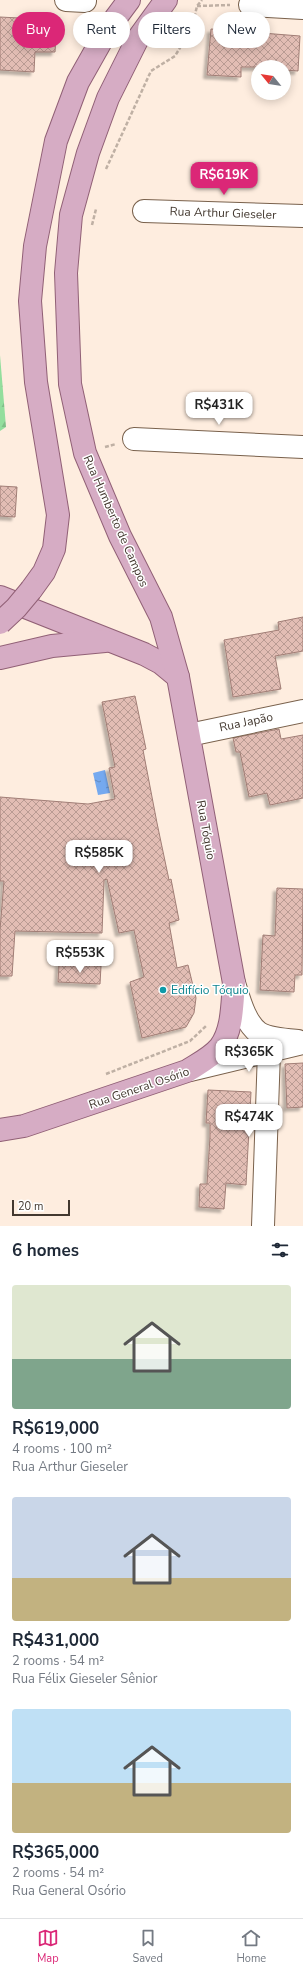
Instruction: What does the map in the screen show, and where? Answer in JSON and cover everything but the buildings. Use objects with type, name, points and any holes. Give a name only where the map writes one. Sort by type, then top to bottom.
[{"type":"main road","points":[[0,623],[16,608],[44,572],[54,549],[58,515],[36,382],[30,301],[34,246],[56,141],[78,82],[109,27],[129,0]]},
{"type":"main road","name":"Rua Humberto de Campos","points":[[166,0],[137,40],[108,98],[88,153],[72,215],[66,273],[70,384],[85,453],[120,536],[160,617],[178,677]]},
{"type":"main road","points":[[0,597],[49,615],[108,641],[144,654],[161,663],[178,677]]},
{"type":"main road","points":[[0,658],[52,646],[108,641]]},
{"type":"main road","name":"Rua Tóquio","points":[[178,677],[234,983],[227,1035],[220,1047],[187,1071]]},
{"type":"main road","name":"Rua General Osório","points":[[0,1130],[24,1126],[187,1071]]},
{"type":"street","points":[[250,5],[303,8]]},
{"type":"street","name":"Rua Arthur Gieseler","points":[[144,211],[303,216]]},
{"type":"street","points":[[134,439],[303,447]]},
{"type":"street","name":"Rua Japão","points":[[189,735],[303,711]]},
{"type":"street","name":"Rua Tóquio","points":[[234,983],[247,1016],[259,1033],[303,1043]]},
{"type":"street","name":"Rua General Osório","points":[[187,1071],[303,1043]]},
{"type":"street","points":[[263,1226],[269,1051]]},
{"type":"path","points":[[103,177],[151,71],[175,56],[192,28],[197,6],[202,0]]},
{"type":"path","points":[[197,6],[250,5]]},
{"type":"path","points":[[92,229],[97,206]]},
{"type":"path","points":[[101,1077],[190,1041],[206,1026]]},
{"type":"green space","points":[[0,355],[6,427],[0,431]]},
{"type":"water","points":[[105,770],[110,793],[98,795],[93,773]]},
{"type":"place","name":"Edifício Tóquio","points":[[163,990]]}]
